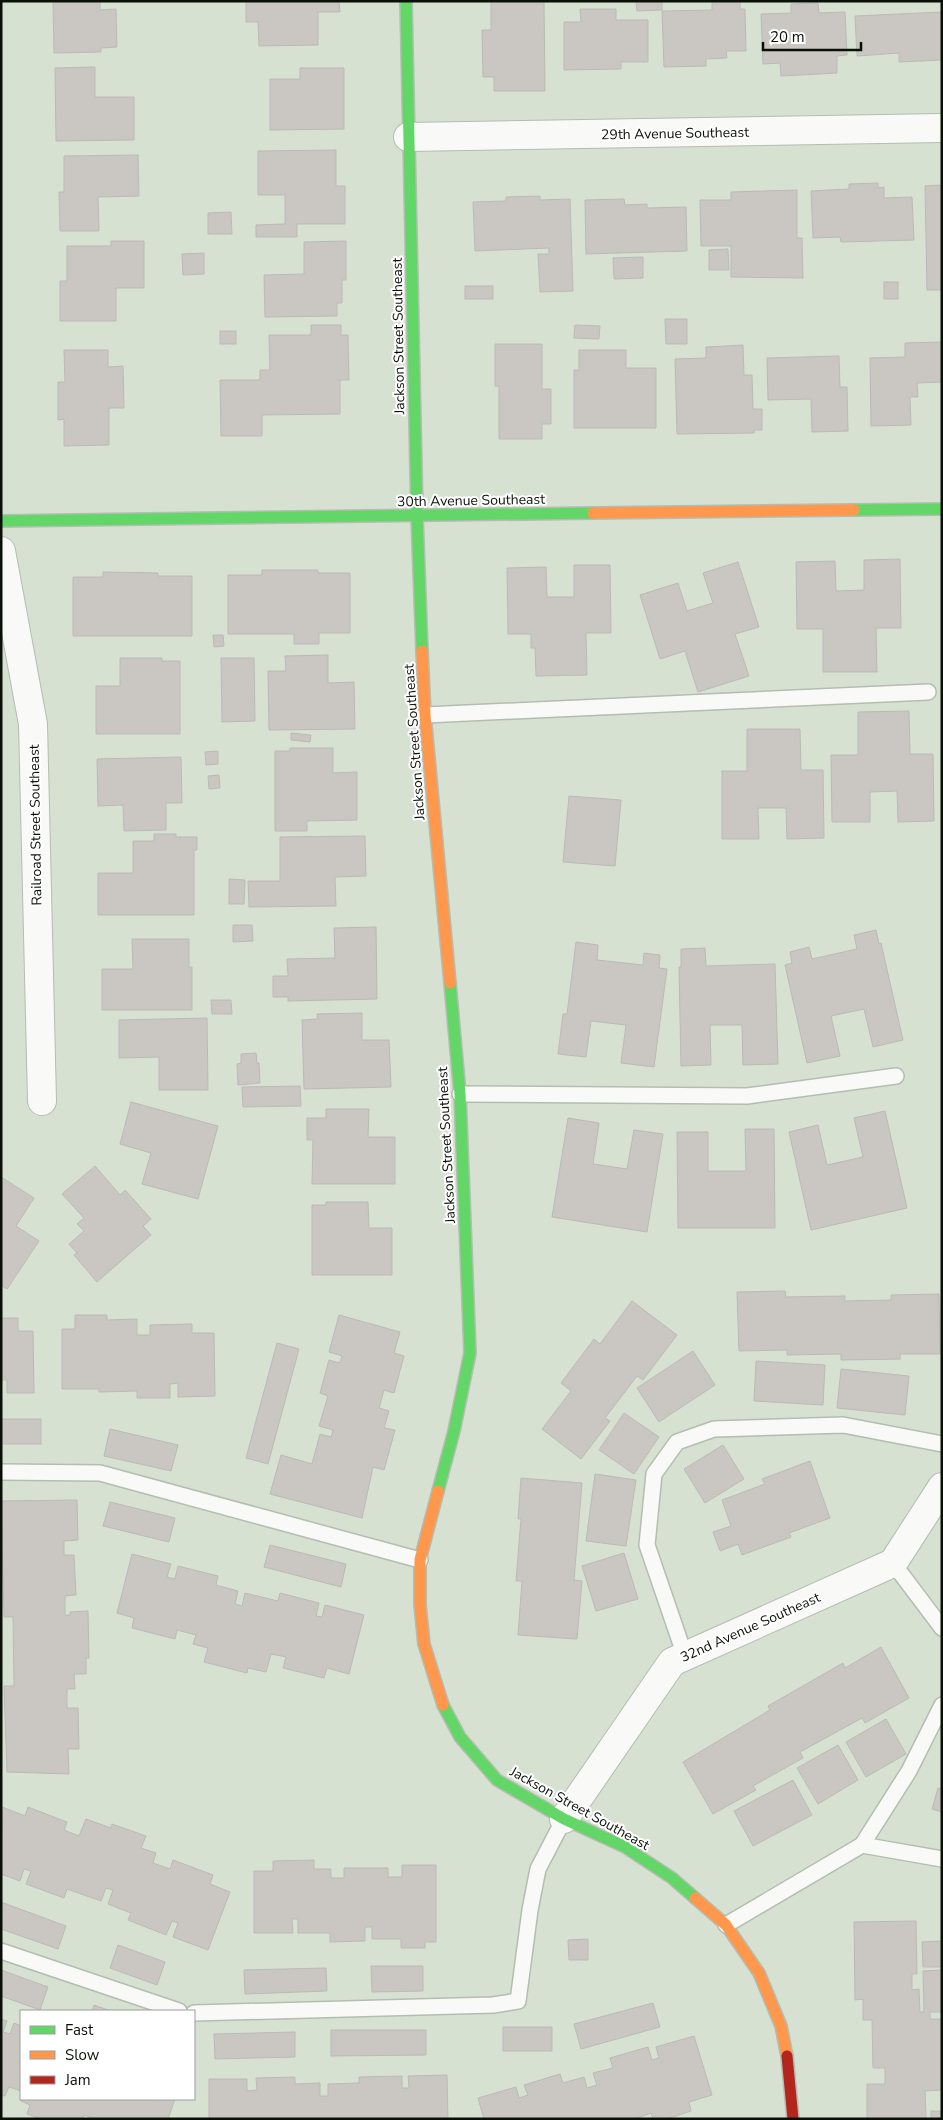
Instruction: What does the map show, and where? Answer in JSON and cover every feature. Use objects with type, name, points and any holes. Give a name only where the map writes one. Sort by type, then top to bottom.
[{"type":"street","name":"Jackson Street Southeast","points":[[406,1],[417,516],[425,715],[460,1094],[470,1353],[454,1431],[420,1560],[420,1605],[424,1644],[440,1698],[460,1737],[497,1780],[564,1819],[625,1847],[672,1878],[726,1925],[759,1973],[781,2026],[789,2068],[793,2119]]},
{"type":"street","name":"29th Avenue Southeast","points":[[408,137],[942,128]]},
{"type":"street","name":"30th Avenue Southeast","points":[[1,522],[942,509]]},
{"type":"street","name":"Railroad Street Southeast","points":[[1,551],[33,724],[42,1101]]},
{"type":"street","points":[[893,1563],[942,1488]]},
{"type":"street","name":"32nd Avenue Southeast","points":[[564,1819],[672,1662],[893,1563]]},
{"type":"lane","points":[[425,715],[928,692]]},
{"type":"lane","points":[[460,1094],[747,1096],[896,1076]]},
{"type":"lane","points":[[685,1656],[647,1545],[654,1474],[677,1442],[714,1429],[844,1425],[942,1444]]},
{"type":"lane","points":[[1,1472],[100,1473],[420,1560]]},
{"type":"lane","points":[[893,1563],[942,1628]]},
{"type":"lane","points":[[726,1925],[862,1845],[908,1771],[942,1705]]},
{"type":"lane","points":[[195,2013],[483,2005],[518,2001],[530,1910],[538,1869],[564,1819]]},
{"type":"lane","points":[[862,1845],[942,1859]]},
{"type":"lane","points":[[1,1951],[176,2010]]},
{"type":"building","points":[[53,1],[100,1],[100,10],[116,9],[117,47],[101,48],[101,52],[54,53]]},
{"type":"building","points":[[246,1],[339,1],[340,12],[318,12],[318,45],[259,46],[258,22],[246,22]]},
{"type":"building","points":[[491,1],[544,1],[545,91],[494,91],[494,77],[483,77],[482,30],[491,30]]},
{"type":"building","points":[[636,1],[662,1],[662,10],[637,11]]},
{"type":"building","points":[[712,1],[740,1],[740,9],[745,9],[746,51],[726,51],[727,58],[706,59],[706,66],[664,67],[662,11],[712,10]]},
{"type":"building","points":[[818,3],[819,13],[845,12],[847,55],[837,56],[837,73],[781,76],[780,63],[763,64],[761,14],[791,13],[791,4]]},
{"type":"building","points":[[580,9],[616,9],[616,20],[648,20],[648,62],[621,62],[621,69],[564,70],[564,22],[581,22]]},
{"type":"building","points":[[942,12],[942,60],[899,62],[899,53],[857,56],[855,16]]},
{"type":"building","points":[[95,67],[95,97],[134,97],[134,140],[56,141],[55,68]]},
{"type":"building","points":[[300,68],[344,68],[344,129],[270,130],[270,79],[300,79]]},
{"type":"building","points":[[336,150],[336,186],[345,186],[345,224],[297,224],[297,237],[256,237],[256,225],[285,224],[285,195],[258,195],[258,151]]},
{"type":"building","points":[[138,155],[139,196],[98,197],[99,231],[60,231],[59,192],[64,192],[64,156]]},
{"type":"building","points":[[878,183],[878,188],[884,187],[884,198],[912,197],[914,240],[841,242],[840,237],[813,238],[811,191],[849,189],[849,184]]},
{"type":"building","points":[[942,185],[942,290],[927,290],[925,186]]},
{"type":"building","points":[[797,190],[797,238],[802,238],[803,278],[731,277],[731,246],[701,246],[700,200],[731,200],[731,192]]},
{"type":"building","points":[[540,196],[540,200],[570,199],[573,291],[540,292],[538,254],[549,254],[549,248],[475,251],[473,202],[506,201],[506,197]]},
{"type":"building","points":[[624,199],[625,205],[647,204],[647,208],[686,207],[687,251],[586,254],[585,200]]},
{"type":"building","points":[[231,212],[232,234],[208,234],[208,213]]},
{"type":"building","points":[[111,241],[144,241],[144,288],[116,288],[116,321],[60,321],[60,281],[67,281],[67,246],[111,246]]},
{"type":"building","points":[[346,241],[346,280],[342,280],[342,303],[337,303],[337,316],[265,317],[264,275],[304,274],[304,242]]},
{"type":"building","points":[[728,249],[729,270],[709,270],[709,250]]},
{"type":"building","points":[[204,253],[204,274],[183,275],[182,254]]},
{"type":"building","points":[[643,257],[643,278],[614,279],[613,258]]},
{"type":"building","points":[[884,282],[898,282],[898,299],[884,299]]},
{"type":"building","points":[[465,286],[493,286],[493,299],[465,299]]},
{"type":"building","points":[[665,319],[687,319],[687,344],[666,344]]},
{"type":"building","points":[[311,325],[341,325],[341,335],[348,335],[349,380],[340,380],[340,414],[262,415],[262,436],[221,436],[220,380],[260,380],[260,370],[270,370],[269,335],[311,335]]},
{"type":"building","points":[[575,325],[600,326],[599,339],[574,338]]},
{"type":"building","points":[[220,331],[236,331],[236,344],[220,344]]},
{"type":"building","points":[[942,342],[942,382],[917,383],[918,397],[910,397],[911,425],[871,426],[870,358],[905,357],[905,343]]},
{"type":"building","points":[[495,344],[542,344],[542,389],[551,389],[551,424],[542,424],[542,439],[499,439],[499,386],[495,386]]},
{"type":"building","points":[[743,345],[744,375],[752,375],[753,409],[762,409],[762,430],[754,430],[754,433],[677,434],[675,359],[706,358],[706,347]]},
{"type":"building","points":[[64,350],[108,350],[108,367],[123,366],[124,408],[109,408],[109,445],[64,446],[64,419],[58,420],[58,382],[65,382]]},
{"type":"building","points":[[579,350],[626,350],[626,368],[656,368],[656,428],[574,428],[574,370],[579,370]]},
{"type":"building","points":[[839,356],[840,387],[847,387],[848,431],[812,432],[811,399],[768,400],[767,358]]},
{"type":"building","points":[[900,559],[901,628],[876,628],[877,672],[823,672],[823,629],[797,629],[796,562],[835,561],[836,591],[864,590],[864,560]]},
{"type":"building","points":[[738,562],[759,627],[735,634],[749,676],[698,692],[685,651],[660,659],[640,595],[678,583],[687,611],[713,603],[703,573]]},
{"type":"building","points":[[574,565],[610,565],[611,633],[586,633],[587,675],[536,676],[535,648],[531,648],[531,634],[508,634],[507,568],[546,567],[547,597],[574,597]]},
{"type":"building","points":[[262,570],[318,570],[318,573],[350,573],[350,633],[319,633],[319,644],[294,644],[294,634],[228,634],[228,575],[262,575]]},
{"type":"building","points":[[103,572],[158,573],[158,576],[192,576],[192,636],[73,636],[73,577],[103,577]]},
{"type":"building","points":[[213,635],[223,635],[224,646],[214,647]]},
{"type":"building","points":[[328,655],[328,683],[354,682],[355,729],[269,730],[268,671],[286,671],[285,656]]},
{"type":"building","points":[[120,658],[162,658],[162,661],[180,661],[180,734],[96,734],[96,686],[120,686]]},
{"type":"building","points":[[221,658],[254,658],[255,721],[222,722]]},
{"type":"building","points":[[909,711],[910,754],[933,754],[934,821],[898,822],[897,791],[870,792],[870,822],[832,822],[831,755],[858,755],[858,712]]},
{"type":"building","points":[[747,729],[800,729],[801,770],[823,770],[824,838],[787,839],[786,808],[758,808],[759,839],[722,839],[722,771],[747,771]]},
{"type":"building","points":[[291,733],[311,735],[310,742],[291,740]]},
{"type":"building","points":[[290,748],[333,748],[333,773],[357,772],[357,820],[307,821],[307,831],[275,831],[275,751],[290,751]]},
{"type":"building","points":[[218,751],[218,764],[206,765],[205,752]]},
{"type":"building","points":[[181,757],[182,803],[166,803],[166,830],[124,831],[123,805],[98,806],[97,759]]},
{"type":"building","points":[[219,775],[220,788],[209,789],[208,776]]},
{"type":"building","points":[[569,796],[621,800],[615,866],[563,862]]},
{"type":"building","points":[[154,834],[176,834],[176,837],[197,837],[197,850],[194,850],[194,915],[98,915],[98,873],[133,873],[133,841],[154,841]]},
{"type":"building","points":[[365,836],[366,876],[335,877],[336,906],[249,907],[248,881],[280,881],[280,837]]},
{"type":"building","points":[[229,879],[245,880],[244,904],[229,904]]},
{"type":"building","points":[[233,925],[252,925],[253,941],[233,942]]},
{"type":"building","points":[[376,927],[377,999],[288,1001],[288,997],[273,997],[273,976],[288,976],[287,959],[335,958],[334,928]]},
{"type":"building","points":[[876,930],[879,944],[881,943],[903,1040],[873,1047],[864,1009],[831,1016],[840,1056],[807,1063],[785,965],[792,963],[790,952],[809,947],[812,959],[857,949],[854,935]]},
{"type":"building","points":[[132,939],[189,939],[189,967],[192,967],[192,1010],[102,1010],[102,969],[133,969]]},
{"type":"building","points":[[576,942],[598,945],[597,960],[643,965],[644,953],[660,955],[659,968],[667,969],[654,1067],[621,1063],[626,1025],[591,1021],[586,1057],[558,1054],[563,1014],[567,1014]]},
{"type":"building","points":[[705,948],[706,966],[775,964],[778,1064],[743,1065],[742,1025],[710,1025],[711,1065],[681,1066],[679,967],[681,967],[681,949]]},
{"type":"building","points":[[211,1000],[231,1000],[232,1014],[212,1014]]},
{"type":"building","points":[[362,1013],[362,1040],[389,1040],[391,1087],[304,1089],[302,1020],[318,1019],[317,1014]]},
{"type":"building","points":[[207,1018],[208,1090],[159,1090],[159,1057],[119,1058],[119,1020]]},
{"type":"building","points":[[256,1053],[257,1063],[259,1063],[260,1083],[238,1085],[237,1064],[241,1063],[241,1054]]},
{"type":"building","points":[[300,1086],[301,1106],[243,1107],[242,1087]]},
{"type":"building","points":[[131,1102],[218,1126],[198,1199],[142,1184],[151,1153],[120,1144]]},
{"type":"building","points":[[326,1109],[369,1109],[368,1137],[395,1137],[395,1184],[312,1184],[313,1140],[307,1140],[307,1118],[326,1118]]},
{"type":"building","points":[[885,1111],[907,1208],[811,1230],[789,1132],[818,1125],[827,1165],[863,1157],[854,1118]]},
{"type":"building","points":[[568,1118],[599,1123],[593,1164],[627,1169],[634,1130],[663,1134],[647,1232],[552,1217]]},
{"type":"building","points":[[745,1129],[774,1129],[775,1228],[678,1228],[677,1132],[708,1132],[708,1171],[746,1171]]},
{"type":"building","points":[[95,1166],[120,1195],[125,1190],[151,1219],[143,1226],[151,1235],[97,1282],[74,1255],[77,1253],[69,1244],[84,1231],[77,1224],[84,1218],[62,1194]]},
{"type":"building","points":[[1,1177],[34,1198],[16,1226],[39,1241],[7,1289],[1,1285]]},
{"type":"building","points":[[326,1202],[368,1202],[369,1228],[392,1228],[392,1275],[312,1275],[312,1205],[326,1205]]},
{"type":"building","points":[[785,1291],[786,1297],[845,1296],[845,1301],[891,1300],[891,1295],[939,1294],[940,1354],[900,1354],[900,1359],[841,1360],[841,1354],[787,1355],[787,1350],[739,1351],[737,1292]]},
{"type":"building","points":[[632,1301],[677,1335],[643,1380],[637,1376],[605,1418],[610,1421],[581,1459],[542,1429],[571,1391],[561,1383],[594,1339],[600,1344]]},
{"type":"building","points":[[75,1315],[107,1315],[107,1320],[137,1319],[137,1335],[150,1335],[150,1325],[192,1324],[192,1333],[214,1333],[215,1396],[178,1397],[178,1383],[170,1384],[170,1398],[137,1398],[137,1391],[99,1392],[99,1389],[62,1389],[62,1329],[75,1329]]},
{"type":"building","points":[[339,1315],[400,1332],[394,1353],[404,1356],[394,1393],[384,1390],[379,1408],[389,1411],[384,1428],[395,1430],[384,1470],[373,1467],[362,1518],[270,1494],[281,1455],[312,1464],[320,1434],[331,1437],[333,1430],[319,1426],[328,1396],[320,1393],[329,1360],[340,1363],[342,1356],[329,1352]]},
{"type":"building","points":[[1,1318],[18,1318],[18,1331],[33,1331],[34,1393],[7,1393],[7,1380],[1,1380]]},
{"type":"building","points":[[277,1343],[299,1349],[268,1464],[246,1458]]},
{"type":"building","points":[[693,1351],[715,1385],[659,1422],[637,1388]]},
{"type":"building","points":[[756,1361],[825,1365],[823,1405],[754,1401]]},
{"type":"building","points":[[841,1369],[909,1376],[905,1415],[837,1408]]},
{"type":"building","points":[[624,1413],[659,1437],[634,1474],[599,1450]]},
{"type":"building","points":[[1,1419],[41,1419],[41,1444],[1,1444]]},
{"type":"building","points":[[110,1429],[178,1445],[171,1471],[104,1456]]},
{"type":"building","points":[[723,1445],[744,1479],[705,1503],[684,1469]]},
{"type":"building","points":[[810,1461],[830,1518],[789,1533],[791,1537],[742,1555],[738,1544],[720,1551],[713,1532],[731,1526],[722,1500],[765,1484],[762,1479]]},
{"type":"building","points":[[595,1474],[636,1480],[626,1546],[586,1541]]},
{"type":"building","points":[[521,1478],[582,1483],[574,1580],[582,1581],[577,1639],[518,1635],[522,1581],[516,1581],[521,1519],[518,1519]]},
{"type":"building","points":[[77,1500],[78,1540],[64,1541],[64,1555],[74,1555],[76,1595],[65,1596],[65,1615],[70,1615],[70,1612],[88,1611],[89,1658],[86,1658],[86,1674],[74,1674],[75,1689],[67,1689],[67,1708],[78,1708],[79,1749],[68,1749],[69,1774],[7,1772],[4,1686],[14,1686],[13,1617],[4,1617],[1,1501]]},
{"type":"building","points":[[110,1502],[175,1518],[169,1542],[103,1526]]},
{"type":"building","points":[[270,1545],[346,1564],[341,1587],[264,1567]]},
{"type":"building","points":[[624,1553],[638,1599],[596,1611],[582,1566]]},
{"type":"building","points":[[132,1554],[171,1564],[167,1577],[175,1579],[178,1566],[218,1576],[216,1585],[238,1591],[235,1604],[242,1606],[245,1593],[278,1601],[280,1593],[319,1603],[316,1616],[322,1617],[325,1605],[364,1615],[349,1674],[327,1668],[324,1678],[283,1668],[286,1657],[271,1654],[266,1672],[248,1668],[247,1673],[204,1662],[208,1648],[193,1644],[196,1635],[177,1630],[175,1639],[132,1628],[134,1618],[117,1613]]},
{"type":"building","points":[[881,1647],[909,1698],[865,1723],[862,1718],[800,1752],[803,1758],[753,1786],[756,1790],[713,1814],[683,1762],[770,1710],[768,1706],[843,1663],[845,1668]]},
{"type":"building","points":[[886,1719],[906,1754],[866,1777],[846,1742]]},
{"type":"building","points":[[838,1745],[858,1780],[818,1804],[797,1768]]},
{"type":"building","points":[[793,1780],[812,1815],[753,1846],[734,1811]]},
{"type":"building","points":[[938,1788],[942,1789],[942,1812],[932,1809]]},
{"type":"building","points":[[2,1807],[25,1816],[28,1807],[67,1822],[64,1830],[79,1836],[86,1819],[111,1828],[112,1824],[146,1836],[141,1848],[156,1853],[153,1863],[170,1869],[173,1860],[213,1875],[210,1884],[230,1892],[208,1950],[173,1937],[178,1923],[172,1921],[166,1935],[128,1920],[131,1913],[108,1904],[113,1890],[106,1888],[101,1901],[67,1889],[64,1898],[26,1884],[31,1871],[24,1869],[20,1881],[1,1874]]},
{"type":"building","points":[[314,1860],[314,1869],[331,1869],[331,1878],[344,1878],[344,1868],[388,1868],[388,1877],[402,1877],[402,1865],[436,1865],[436,1942],[425,1942],[425,1948],[401,1948],[401,1939],[372,1939],[372,1927],[365,1927],[365,1941],[330,1942],[330,1933],[298,1933],[298,1919],[292,1919],[293,1933],[254,1933],[254,1871],[273,1871],[273,1861]]},
{"type":"building","points":[[1,1902],[66,1926],[58,1949],[1,1929]]},
{"type":"building","points":[[916,1921],[917,1974],[912,1974],[912,1990],[919,1989],[920,2012],[924,2012],[923,1971],[942,1970],[942,2012],[930,2012],[930,2019],[942,2019],[942,2090],[925,2091],[926,2119],[867,2119],[867,2084],[885,2084],[885,2068],[873,2068],[872,2020],[863,2020],[863,1999],[855,2000],[854,1922]]},
{"type":"building","points":[[588,1939],[588,1960],[569,1960],[568,1940]]},
{"type":"building","points":[[942,1941],[942,1967],[923,1967],[922,1942]]},
{"type":"building","points":[[118,1945],[165,1962],[157,1985],[110,1968]]},
{"type":"building","points":[[371,1966],[423,1966],[423,1991],[372,1992]]},
{"type":"building","points":[[326,1968],[327,1991],[245,1994],[244,1970]]},
{"type":"building","points":[[1,1970],[48,1987],[40,2010],[1,1996]]},
{"type":"building","points":[[653,2003],[660,2027],[581,2049],[574,2024]]},
{"type":"building","points":[[94,2005],[108,2010],[92,2010]]},
{"type":"building","points":[[1,2019],[7,2021],[3,2032],[10,2034],[14,2023],[20,2026],[20,2091],[9,2087],[5,2096],[1,2095]]},
{"type":"building","points":[[503,2027],[552,2027],[552,2051],[503,2051]]},
{"type":"building","points":[[331,2030],[426,2030],[426,2055],[331,2056]]},
{"type":"building","points":[[295,2032],[295,2057],[215,2059],[214,2034]]},
{"type":"building","points":[[694,2036],[712,2095],[689,2102],[691,2111],[667,2119],[653,2119],[651,2113],[635,2119],[484,2119],[478,2098],[516,2087],[519,2098],[528,2095],[524,2085],[560,2074],[563,2083],[584,2077],[587,2088],[597,2085],[593,2073],[613,2068],[610,2058],[648,2047],[652,2060],[659,2058],[656,2047]]},
{"type":"building","points":[[447,2075],[448,2119],[209,2119],[209,2079],[247,2079],[247,2091],[257,2090],[256,2078],[295,2077],[295,2084],[320,2083],[320,2096],[328,2096],[328,2084],[359,2083],[359,2077],[402,2076],[402,2088],[409,2088],[408,2076]]},
{"type":"building","points":[[175,2100],[168,2119],[95,2119],[84,2115],[83,2119],[41,2119],[27,2114],[30,2105],[21,2101]]},
{"type":"building","points":[[931,2111],[942,2111],[942,2119],[931,2119]]},
{"type":"traffic: fast","points":[[406,1],[417,516],[422,651]]},
{"type":"traffic: fast","points":[[854,510],[942,509]]},
{"type":"traffic: fast","points":[[1,521],[593,513]]},
{"type":"traffic: fast","points":[[438,1491],[454,1431],[470,1353],[460,1094],[450,983]]},
{"type":"traffic: fast","points":[[443,1705],[460,1737],[497,1780],[564,1819],[625,1847],[672,1878],[695,1898]]},
{"type":"traffic: slow","points":[[593,513],[854,510]]},
{"type":"traffic: slow","points":[[422,651],[425,715],[450,983]]},
{"type":"traffic: slow","points":[[438,1491],[420,1560],[420,1605],[424,1644],[443,1705]]},
{"type":"traffic: slow","points":[[695,1898],[726,1925],[759,1973],[781,2026],[787,2056]]},
{"type":"traffic: jam","points":[[787,2056],[793,2119]]}]
